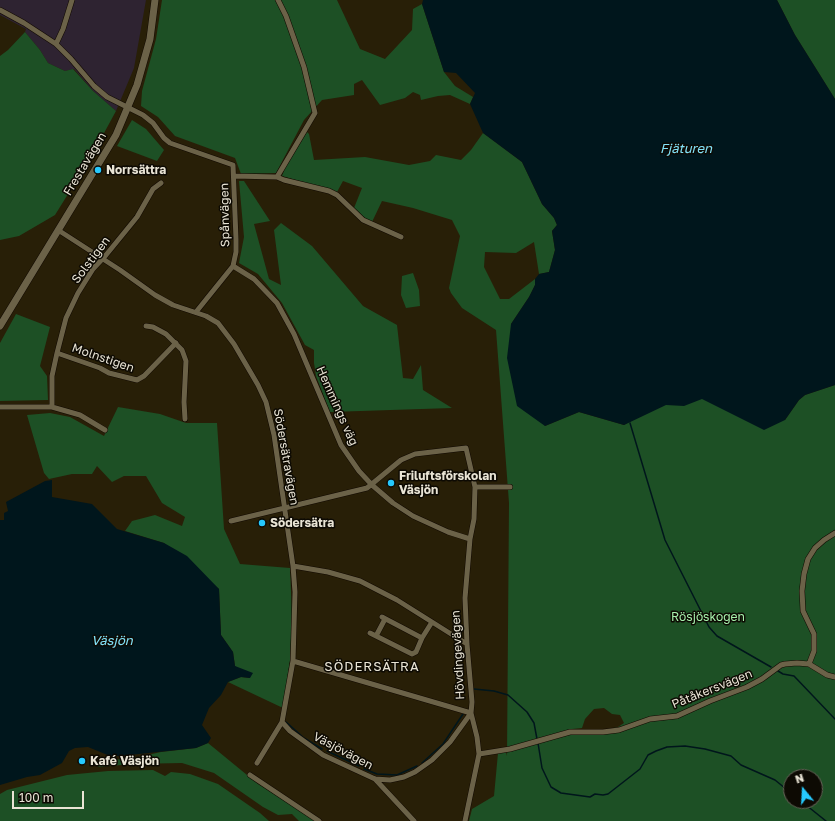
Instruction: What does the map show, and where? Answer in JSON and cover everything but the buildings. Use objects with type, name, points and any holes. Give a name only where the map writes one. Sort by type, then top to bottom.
[{"type":"street","points":[[56,44],[63,29],[72,0]]},
{"type":"street","name":"Frestavägen","points":[[0,326],[110,146],[137,86],[150,39],[155,0]]},
{"type":"street","points":[[277,177],[315,114],[304,67],[286,16],[278,0]]},
{"type":"street","points":[[0,10],[24,23],[56,44],[94,86],[107,96],[143,115],[153,123],[164,138],[170,142],[233,165],[234,176],[250,178],[277,177],[329,191],[337,195],[363,220],[401,238]]},
{"type":"street","name":"Spånvägen","points":[[233,266],[236,252],[234,176]]},
{"type":"street","name":"Solstigen","points":[[52,407],[52,376],[57,353],[66,318],[78,293],[93,269],[137,217],[153,188],[161,183]]},
{"type":"street","name":"Södersätravägen","points":[[58,230],[155,295],[173,305],[196,312],[218,323],[234,344],[261,391],[267,407],[286,508],[295,592],[293,661],[282,722],[257,763]]},
{"type":"street","points":[[196,312],[233,266]]},
{"type":"street","name":"Hemmings väg","points":[[233,266],[254,279],[277,303],[294,334],[341,445],[372,485],[393,503],[413,516],[448,532],[470,539]]},
{"type":"street","points":[[146,326],[153,327],[166,334],[182,350],[186,361],[184,402],[185,419]]},
{"type":"street","name":"Molnstigen","points":[[57,353],[108,372],[137,380],[144,376],[176,343]]},
{"type":"street","points":[[0,406],[52,407],[80,415],[105,430]]},
{"type":"street","name":"Hövdingevägen","points":[[372,485],[401,460],[415,454],[447,449],[466,448],[475,487],[474,519],[470,539],[465,598],[472,702],[471,713],[477,737],[479,754],[465,821]]},
{"type":"street","points":[[231,521],[350,493],[372,485]]},
{"type":"street","points":[[475,487],[510,487]]},
{"type":"street","points":[[835,533],[815,548],[808,558],[802,591],[803,611],[814,634],[814,650],[809,664],[827,675],[835,677]]},
{"type":"street","points":[[293,566],[328,572],[360,581],[397,600],[467,644]]},
{"type":"street","points":[[376,636],[384,618],[422,638]]},
{"type":"street","points":[[370,633],[412,654],[416,652],[422,638],[432,622]]},
{"type":"street","points":[[293,661],[471,713]]},
{"type":"street","name":"Påtåkersvägen","points":[[479,754],[510,749],[570,732],[603,732],[619,730],[650,719],[677,716],[710,701],[747,687],[762,679],[781,665],[797,663],[809,664]]},
{"type":"street","name":"Väsjövägen","points":[[282,722],[290,731],[323,755],[375,779],[390,780],[404,777],[415,772],[432,760],[450,742],[471,713]]},
{"type":"street","points":[[250,775],[319,821]]},
{"type":"street","points":[[375,779],[414,821]]},
{"type":"shaded area","points":[[0,0],[146,0],[134,68],[116,111],[93,91],[74,69],[65,71],[48,63],[40,50],[25,32],[26,29],[0,15]]},
{"type":"green space","points":[[162,0],[337,0],[360,49],[385,59],[412,30],[413,9],[422,4],[444,72],[455,86],[473,97],[470,104],[450,95],[421,100],[420,95],[413,92],[405,98],[380,105],[362,80],[354,84],[354,95],[322,100],[304,120],[276,173],[241,174],[235,158],[175,136],[158,117],[141,106],[142,91],[156,39]]},
{"type":"green space","points":[[777,0],[835,0],[835,99],[795,35]]},
{"type":"green space","points":[[25,32],[40,50],[48,63],[65,71],[73,69],[93,91],[116,111],[91,157],[55,215],[19,236],[0,240],[0,56],[8,50]]},
{"type":"green space","points":[[132,120],[146,129],[164,150],[157,161],[117,146]]},
{"type":"green space","name":"Rösjöskogen","points":[[307,132],[309,134],[314,160],[365,157],[409,165],[430,161],[436,155],[461,160],[471,150],[483,133],[522,162],[542,204],[554,218],[557,225],[552,231],[555,250],[549,272],[539,274],[534,242],[516,253],[485,252],[484,267],[500,299],[509,299],[535,279],[535,285],[529,297],[511,324],[545,426],[579,412],[624,425],[683,390],[785,420],[799,400],[805,395],[835,385],[835,821],[469,821],[472,809],[494,796],[498,753],[506,752],[507,756],[509,503],[496,330],[462,308],[449,288],[460,236],[452,220],[413,208],[382,201],[372,222],[360,215],[354,208],[362,188],[343,181],[337,192],[282,176],[285,168]],"holes":[[[604,708],[612,714],[620,715],[624,723],[618,727],[604,730],[572,729],[582,728],[585,719],[594,709]]]},
{"type":"green space","points":[[239,181],[244,181],[270,221],[254,224],[269,279],[281,285],[274,230],[281,223],[312,246],[363,306],[397,325],[403,378],[413,379],[421,365],[423,390],[452,408],[330,412],[316,376],[314,350],[305,345],[282,303],[258,274],[239,263],[244,237]]},
{"type":"green space","points":[[413,273],[419,290],[420,306],[406,308],[401,295],[402,276]]},
{"type":"green space","points":[[16,314],[50,327],[40,366],[47,376],[48,400],[0,401],[0,343]]},
{"type":"green space","points":[[118,407],[160,414],[186,423],[217,423],[224,529],[240,564],[290,568],[292,616],[290,660],[283,708],[228,682],[241,677],[250,678],[235,666],[233,652],[221,635],[219,589],[164,543],[125,531],[132,521],[155,515],[182,526],[185,517],[162,503],[146,476],[124,476],[112,482],[97,466],[92,474],[72,474],[49,479],[44,473],[27,415],[50,413],[70,417],[104,436]]},
{"type":"green space","points":[[208,743],[258,784],[317,821],[299,821],[292,814],[278,815],[263,807],[214,773],[182,763],[133,764],[98,767],[99,759],[112,760],[134,758],[161,752],[196,748]]},
{"type":"green space","points":[[153,770],[165,776],[171,772],[190,774],[218,784],[269,821],[0,821],[0,794],[7,790],[67,775],[108,771]]},
{"type":"water","name":"Fjäturen","points":[[423,0],[777,0],[795,35],[835,99],[835,385],[805,395],[799,400],[785,420],[764,430],[702,399],[684,406],[666,405],[624,425],[579,412],[545,426],[517,406],[507,358],[511,324],[529,297],[535,285],[535,279],[539,274],[549,272],[555,250],[552,231],[557,225],[554,218],[542,204],[522,162],[483,133],[470,104],[475,93],[456,73],[444,72],[422,4]]},
{"type":"water","name":"Väsjön","points":[[52,480],[52,497],[92,504],[117,529],[164,543],[187,556],[219,589],[221,635],[233,652],[235,666],[253,673],[250,678],[241,677],[228,682],[221,695],[209,708],[202,725],[211,738],[208,743],[196,748],[120,756],[110,756],[88,747],[75,748],[69,751],[62,763],[40,775],[27,777],[0,785],[0,520],[4,520],[4,513],[8,511],[6,502],[45,481]]},
{"type":"waterway","points":[[630,423],[665,540],[709,627],[717,636],[771,667]]},
{"type":"waterway","points":[[778,671],[783,674],[794,676],[835,719]]},
{"type":"waterway","points":[[474,689],[494,691],[508,695],[527,712],[534,723],[537,739]]},
{"type":"waterway","points":[[422,763],[443,744],[463,714]]},
{"type":"waterway","points":[[286,722],[304,738],[322,749]]},
{"type":"waterway","points":[[538,743],[542,768],[551,787],[561,793],[590,797],[595,794],[608,794],[640,769],[648,755],[667,747],[685,746],[705,749],[731,756],[741,765],[775,780],[783,786]]},
{"type":"waterway","points":[[327,751],[359,766]]},
{"type":"waterway","points":[[364,769],[377,774],[397,775],[417,766]]},
{"type":"waterway","points":[[811,809],[826,821]]},
{"type":"place","name":"Norrsättra","points":[[98,170]]},
{"type":"place","name":"Friluftsförskolan Väsjön","points":[[391,483]]},
{"type":"place","name":"Södersätra","points":[[262,523]]},
{"type":"place","name":"Kafé Väsjön","points":[[82,761]]},
{"type":"district","name":"SÖDERSÄTRA","points":[[372,667]]}]
